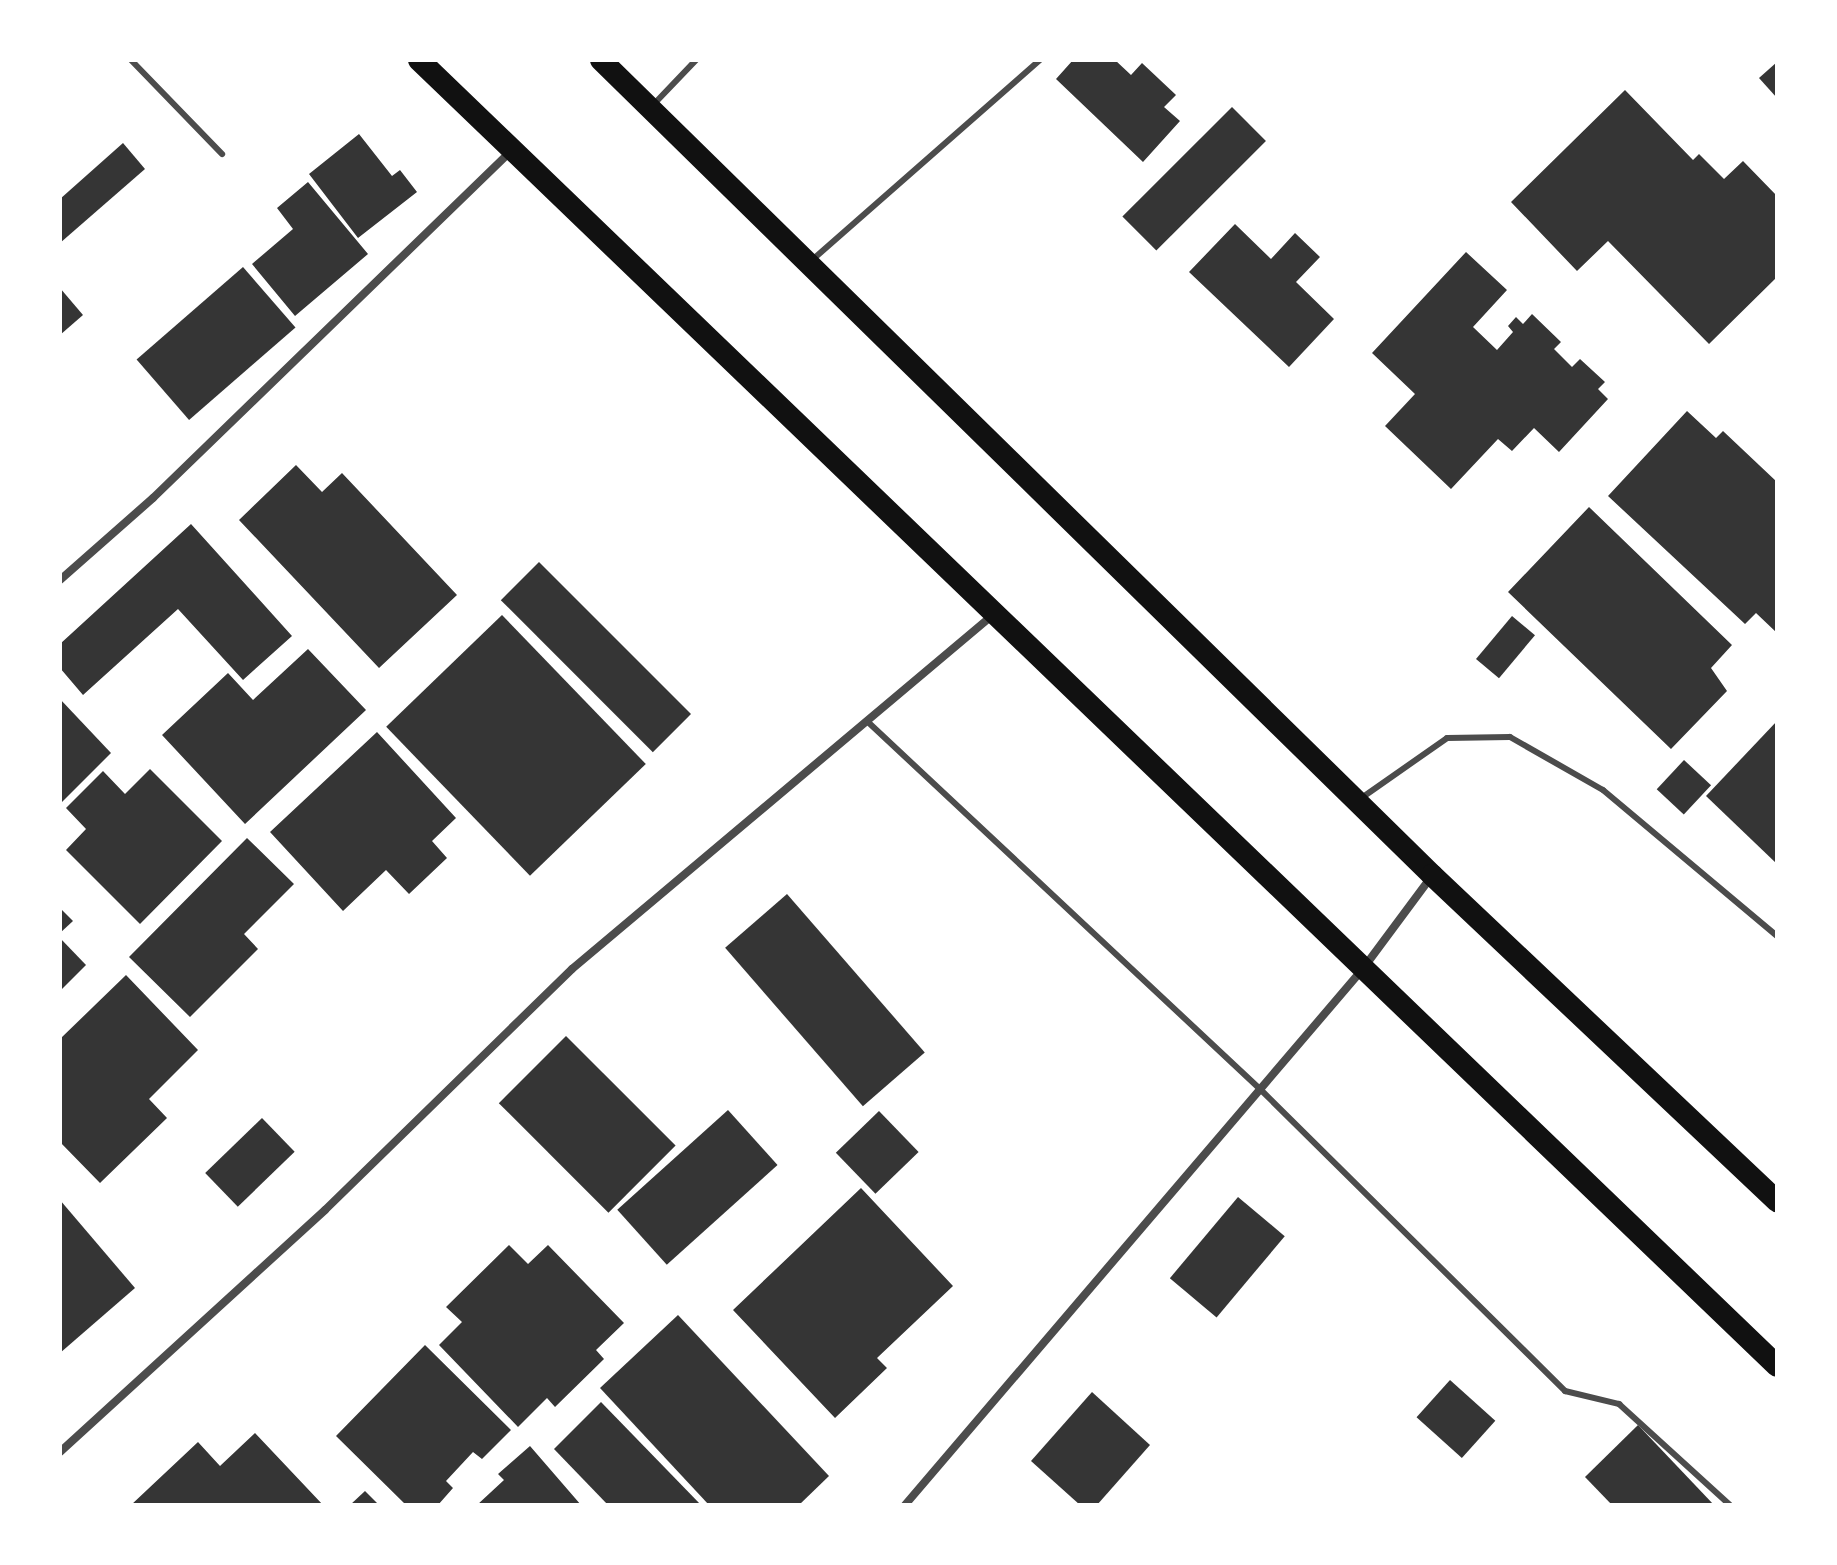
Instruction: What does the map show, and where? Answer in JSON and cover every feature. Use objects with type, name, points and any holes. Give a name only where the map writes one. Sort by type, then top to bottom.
[{"type":"highway","points":[[419,60],[1777,1366]]},
{"type":"highway","points":[[601,60],[811,261],[1432,875],[1777,1201]]},
{"type":"street","points":[[60,580],[153,498],[513,149]]},
{"type":"street","points":[[60,1452],[325,1210],[572,969],[869,723],[996,612]]},
{"type":"street","points":[[905,1505],[1362,970],[1432,875]]},
{"type":"lane","points":[[131,60],[222,154]]},
{"type":"lane","points":[[651,107],[696,60]]},
{"type":"lane","points":[[811,261],[1040,60]]},
{"type":"lane","points":[[869,723],[1261,1090],[1565,1391],[1619,1404],[1730,1505]]},
{"type":"lane","points":[[1357,801],[1447,738],[1510,737],[1603,790],[1777,936]]},
{"type":"building","points":[[1073,60],[1115,60],[1131,75],[1142,63],[1176,95],[1164,107],[1180,121],[1143,162],[1056,79]]},
{"type":"building","points":[[1777,62],[1777,98],[1759,78]]},
{"type":"building","points":[[1625,90],[1693,160],[1699,154],[1724,179],[1743,161],[1777,196],[1777,277],[1709,344],[1608,241],[1577,271],[1511,202]]},
{"type":"building","points":[[1232,107],[1266,141],[1156,251],[1122,217]]},
{"type":"building","points":[[359,134],[392,176],[400,170],[417,192],[358,238],[309,174]]},
{"type":"building","points":[[123,143],[145,169],[60,243],[60,199]]},
{"type":"building","points":[[308,182],[368,254],[295,316],[252,264],[293,229],[277,208]]},
{"type":"building","points":[[1235,224],[1271,259],[1295,233],[1320,257],[1296,282],[1334,319],[1289,367],[1189,272]]},
{"type":"building","points":[[1466,252],[1507,290],[1473,327],[1497,350],[1513,332],[1508,326],[1516,317],[1523,324],[1532,314],[1561,342],[1554,349],[1572,367],[1580,359],[1605,382],[1598,389],[1608,399],[1559,452],[1534,428],[1512,451],[1498,439],[1451,489],[1385,426],[1415,394],[1372,353]]},
{"type":"building","points":[[243,267],[295,327],[189,420],[137,360]]},
{"type":"building","points":[[60,288],[83,315],[60,335]]},
{"type":"building","points":[[1687,411],[1716,438],[1723,431],[1777,482],[1777,633],[1756,613],[1745,624],[1608,496]]},
{"type":"building","points":[[296,465],[322,492],[342,473],[457,595],[379,668],[239,520]]},
{"type":"building","points":[[1589,507],[1732,645],[1711,668],[1727,691],[1671,749],[1508,592]]},
{"type":"building","points":[[191,524],[292,636],[243,680],[178,609],[83,695],[60,668],[60,644]]},
{"type":"building","points":[[539,562],[691,714],[653,752],[501,600]]},
{"type":"building","points":[[502,615],[646,764],[530,876],[386,727]]},
{"type":"building","points":[[1512,616],[1535,635],[1499,678],[1476,659]]},
{"type":"building","points":[[308,649],[366,710],[245,824],[162,735],[228,673],[253,700]]},
{"type":"building","points":[[60,699],[111,753],[60,804]]},
{"type":"building","points":[[1777,721],[1777,864],[1706,796]]},
{"type":"building","points":[[377,732],[456,818],[432,841],[447,858],[409,894],[386,870],[343,911],[270,832]]},
{"type":"building","points":[[1684,760],[1711,785],[1684,814],[1657,789]]},
{"type":"building","points":[[150,769],[222,841],[140,924],[66,850],[86,829],[66,808],[103,771],[125,794]]},
{"type":"building","points":[[247,838],[294,884],[244,934],[258,949],[190,1017],[129,957]]},
{"type":"building","points":[[787,894],[925,1052],[863,1106],[725,948]]},
{"type":"building","points":[[60,908],[73,921],[60,933]]},
{"type":"building","points":[[60,938],[86,965],[60,991]]},
{"type":"building","points":[[126,975],[198,1050],[149,1099],[167,1118],[100,1183],[60,1142],[60,1039]]},
{"type":"building","points":[[566,1036],[676,1146],[608,1213],[499,1103]]},
{"type":"building","points":[[728,1110],[778,1165],[667,1265],[617,1210]]},
{"type":"building","points":[[879,1111],[919,1152],[875,1194],[836,1153]]},
{"type":"building","points":[[262,1118],[295,1152],[238,1207],[205,1173]]},
{"type":"building","points":[[861,1188],[953,1286],[877,1358],[887,1368],[835,1418],[733,1310]]},
{"type":"building","points":[[1238,1197],[1285,1236],[1217,1317],[1170,1278]]},
{"type":"building","points":[[60,1200],[135,1288],[60,1353]]},
{"type":"building","points":[[509,1245],[528,1264],[548,1245],[624,1323],[596,1350],[604,1359],[555,1407],[547,1398],[518,1427],[439,1345],[462,1322],[446,1307]]},
{"type":"building","points":[[678,1315],[829,1476],[799,1505],[709,1505],[600,1388]]},
{"type":"building","points":[[425,1345],[511,1430],[482,1459],[473,1452],[446,1481],[453,1488],[438,1505],[406,1505],[336,1436]]},
{"type":"building","points":[[1450,1380],[1495,1421],[1462,1458],[1417,1417]]},
{"type":"building","points":[[1092,1392],[1150,1445],[1097,1505],[1080,1505],[1031,1461]]},
{"type":"building","points":[[601,1402],[701,1505],[608,1505],[554,1449]]},
{"type":"building","points":[[1638,1425],[1714,1505],[1612,1505],[1585,1477]]},
{"type":"building","points":[[255,1433],[323,1505],[131,1505],[198,1442],[220,1466]]},
{"type":"building","points":[[530,1446],[581,1505],[477,1505],[504,1480],[498,1474]]},
{"type":"building","points":[[365,1491],[379,1505],[350,1505]]}]
